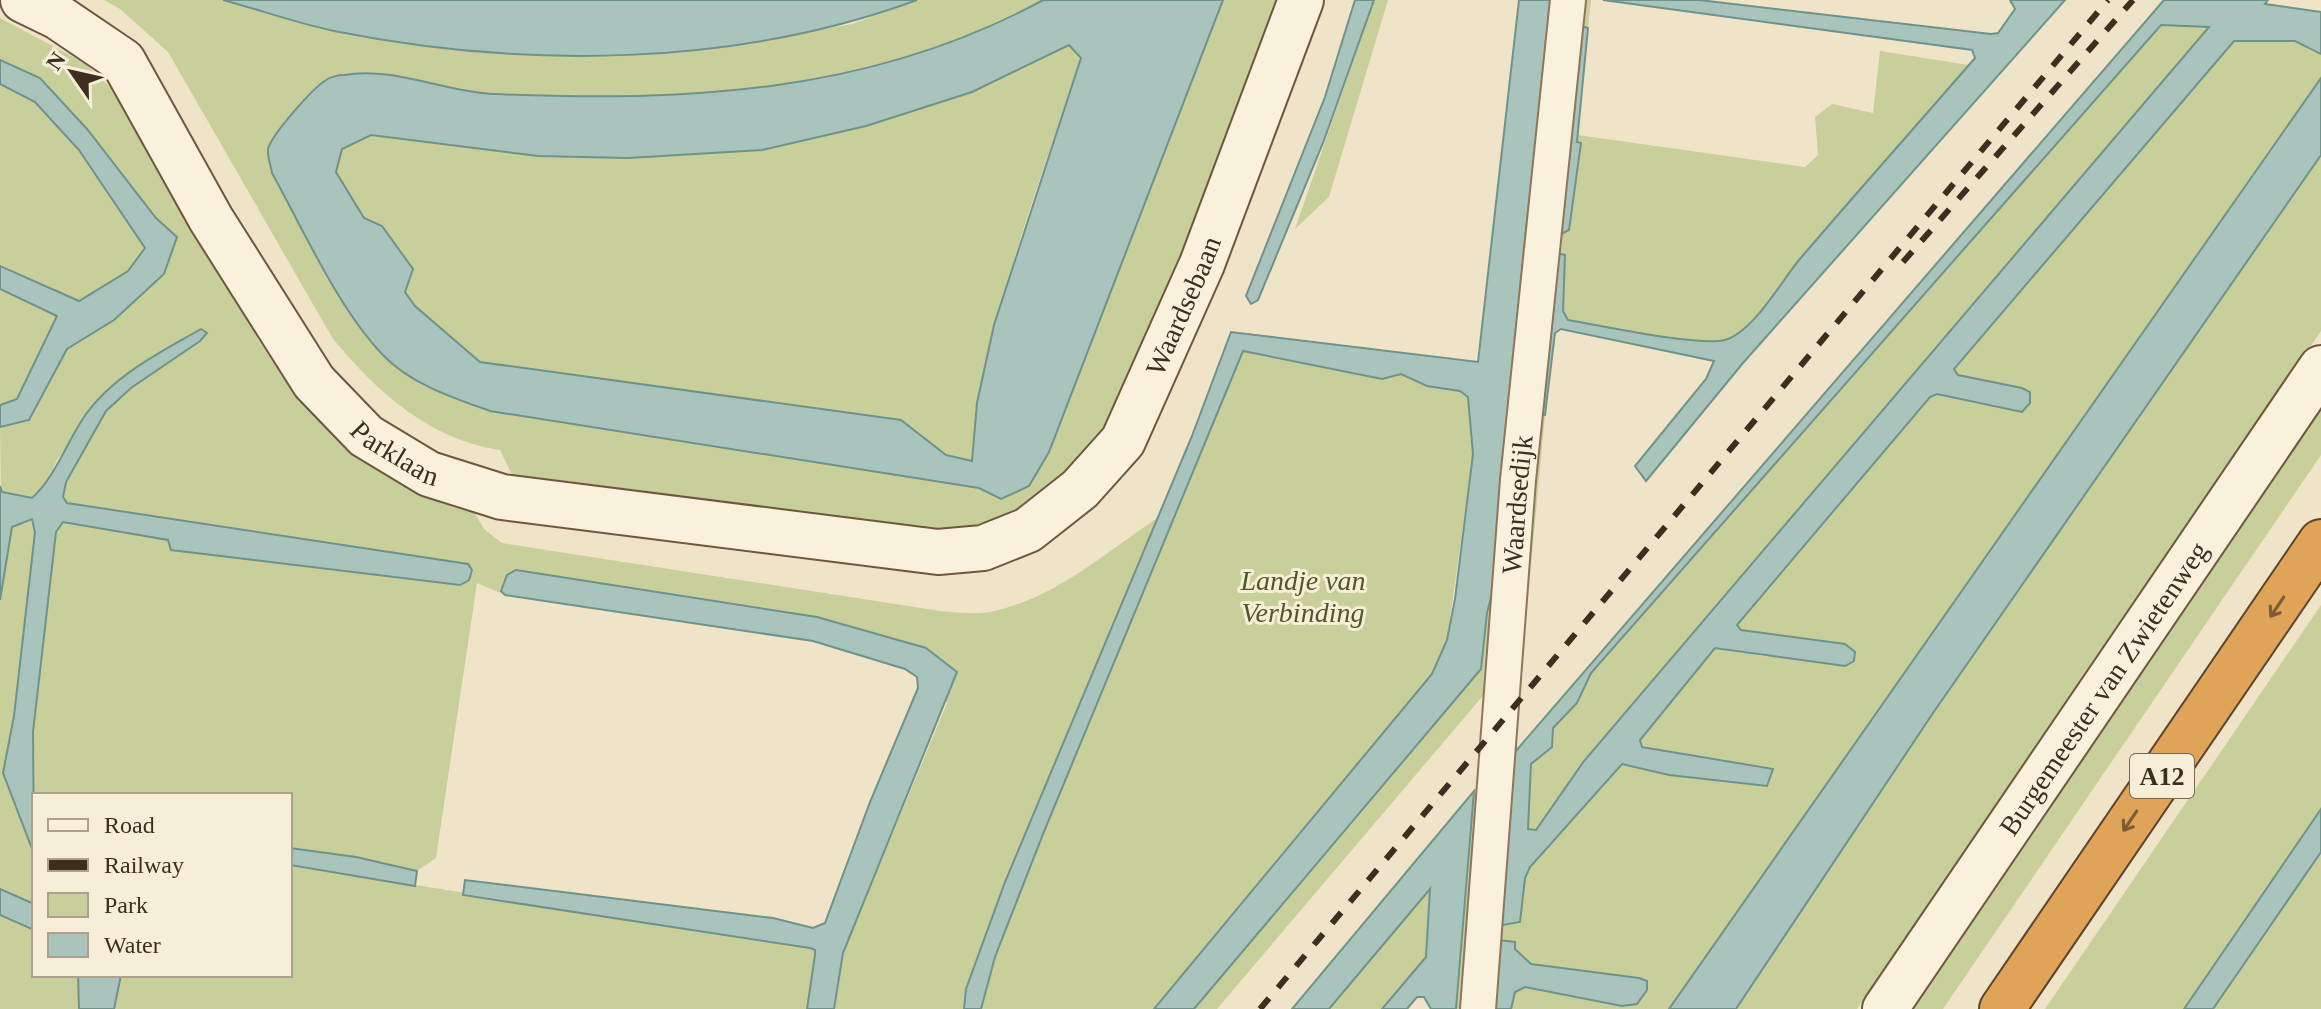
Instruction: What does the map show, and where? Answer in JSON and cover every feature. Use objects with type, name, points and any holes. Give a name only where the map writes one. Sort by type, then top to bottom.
[{"type":"highway","name":"A12","points":[[2002,1009],[2321,542]]},
{"type":"street","name":"Parklaan","points":[[23,0],[58,17],[123,61],[211,219],[314,382],[366,436],[429,474],[502,497],[938,552],[983,548]]},
{"type":"street","name":"Waardsebaan","points":[[983,548],[1028,530],[1080,489],[1123,441],[1202,264],[1301,0]]},
{"type":"street","name":"Waardsedijk","points":[[1478,1009],[1518,480],[1568,0]]},
{"type":"street","name":"Burgemeester van Zwietenweg","points":[[1885,1009],[2321,368]]},
{"type":"green space","points":[[104,0],[223,0],[332,31],[482,53],[636,53],[729,46],[852,24],[917,0],[1043,0],[948,45],[841,76],[737,91],[592,98],[480,93],[372,73],[344,74],[326,80],[277,132],[267,151],[272,173],[353,317],[440,393],[490,411],[979,488],[1001,499],[1049,452],[1223,0],[1288,0],[1128,392],[1088,461],[1009,519],[916,535],[514,479],[500,450],[451,436],[407,411],[368,377],[333,339],[168,52],[120,9]]},
{"type":"green space","points":[[1374,0],[1388,0],[1329,197],[1295,229]]},
{"type":"green space","points":[[1553,0],[1591,0],[1588,28],[1579,25],[1558,154],[1580,143],[1577,143],[1578,135],[1805,167],[1818,155],[1815,117],[1832,104],[1873,113],[1880,51],[1969,65],[1800,259],[1758,316],[1738,335],[1726,340],[1695,341],[1568,320],[1563,311],[1565,256],[1537,414],[1545,415],[1524,639],[1487,691],[1217,1009],[1194,1009],[1481,669],[1487,613],[1497,575],[1499,509],[1526,230]]},
{"type":"green space","points":[[0,18],[83,62],[117,93],[246,319],[285,380],[308,408],[362,458],[423,494],[474,512],[484,529],[502,543],[940,611],[978,613],[1013,606],[1057,586],[1157,518],[1005,882],[966,989],[964,1009],[834,1009],[843,953],[947,703],[925,648],[501,591],[505,595],[477,583],[436,858],[417,871],[356,857],[292,848],[292,793],[34,793],[33,732],[56,532],[63,522],[168,540],[171,550],[460,585],[467,564],[67,503],[63,497],[66,482],[106,411],[131,388],[200,341],[201,329],[147,360],[104,394],[57,460],[45,486],[32,498],[1,492],[0,427],[29,420],[67,349],[114,320],[177,237],[156,218],[87,129],[40,78],[0,60]]},
{"type":"green space","points":[[2161,25],[2210,26],[1584,761],[1536,830],[1527,829],[1531,764],[1552,747],[1553,728],[1577,703],[1591,673]]},
{"type":"green space","points":[[2234,40],[2295,41],[2321,54],[2321,78],[1669,1009],[1511,1009],[1515,992],[1525,987],[1568,995],[1639,978],[1531,964],[1515,949],[1515,942],[1487,1009],[1456,1009],[1474,791],[1515,752],[1494,915],[1520,922],[1525,878],[1530,867],[1622,764],[1669,775],[1709,778],[1772,769],[1642,746],[1640,740],[1715,648],[1769,657],[1737,625],[1930,397],[1937,394],[2022,412],[2030,392],[1958,375],[1954,370]]},
{"type":"green space","points":[[1070,45],[1081,57],[1000,307],[978,410],[972,462],[946,455],[901,420],[480,362],[415,306],[405,292],[382,226],[364,218],[336,172],[342,149],[371,135],[539,156],[628,158],[762,150],[972,92]]},
{"type":"green space","points":[[0,84],[35,102],[80,150],[145,248],[128,271],[79,301],[0,266]]},
{"type":"green space","points":[[2321,155],[2321,331],[1857,1009],[1736,1009],[1933,713]]},
{"type":"green space","points":[[0,289],[57,316],[17,399],[0,405]]},
{"type":"green space","name":"Landje van Verbinding","points":[[1243,351],[1382,379],[1401,374],[1427,386],[1460,391],[1468,397],[1473,454],[1447,640],[1432,674],[1406,707],[1154,1009],[981,1009],[995,957],[1043,834]]},
{"type":"green space","points":[[2321,399],[2321,455],[1943,1009],[1907,1009]]},
{"type":"green space","points":[[32,519],[35,533],[14,716],[3,773],[32,849],[32,903],[0,889],[0,600],[12,527]]},
{"type":"green space","points":[[2321,605],[2321,809],[2184,1009],[2045,1009]]},
{"type":"green space","points":[[2321,852],[2321,1009],[2213,1009]]},
{"type":"green space","points":[[292,865],[815,950],[807,1009],[114,1009],[121,977],[292,977]]},
{"type":"green space","points":[[1431,887],[1426,957],[1382,1009],[1329,1009]]},
{"type":"green space","points":[[0,915],[32,929],[32,977],[78,977],[79,1009],[0,1009]]},
{"type":"water","points":[[223,0],[917,0],[847,22],[776,38],[703,49],[628,55],[554,56],[480,52],[334,31]]},
{"type":"water","points":[[1043,0],[1223,0],[1049,452],[1029,486],[1001,499],[979,488],[490,411],[433,389],[394,365],[351,315],[272,173],[269,158],[271,142],[294,112],[320,85],[337,76],[381,74],[494,94],[637,96],[707,93],[844,73],[912,55],[978,31]],"holes":[[[1069,45],[1081,58],[994,325],[977,403],[972,461],[946,455],[901,420],[480,362],[415,306],[405,292],[413,269],[382,226],[364,218],[336,172],[342,149],[371,135],[538,156],[628,158],[762,150],[866,126],[972,92]]]},
{"type":"water","points":[[1355,0],[1374,0],[1323,143],[1258,300],[1251,304],[1246,296],[1325,97]]},
{"type":"water","points":[[1519,0],[1553,0],[1526,230],[1499,509],[1497,575],[1487,613],[1481,669],[1194,1009],[1154,1009],[1432,674],[1447,640],[1455,599],[1473,454],[1468,397],[1460,391],[1427,386],[1401,374],[1382,379],[1243,351],[1043,834],[995,957],[981,1009],[964,1009],[966,989],[1005,882],[1192,436],[1231,332],[1478,362]]},
{"type":"water","points":[[1603,0],[1699,0],[1991,34],[1998,33],[2015,9],[2010,0],[2065,0],[1743,363],[1646,481],[1635,466],[1706,379],[1714,361],[1561,329],[1555,333],[1545,415],[1536,414],[1557,253],[1565,255],[1563,311],[1568,320],[1694,341],[1725,340],[1756,317],[1799,260],[1975,58],[1972,50]]},
{"type":"water","points":[[2164,0],[2268,0],[2265,4],[2321,12],[2321,54],[2295,41],[2234,41],[1954,369],[1958,375],[2030,392],[2030,403],[2022,412],[1937,394],[1930,397],[1737,625],[1741,630],[1845,644],[1855,652],[1854,661],[1845,666],[1715,648],[1640,740],[1642,747],[1773,769],[1767,786],[1669,775],[1622,764],[1530,867],[1525,878],[1520,922],[1503,925],[1494,915],[1515,752]],"holes":[[[2161,25],[2209,27],[1584,761],[1536,830],[1528,829],[1531,764],[1552,747],[1553,728],[1577,703],[1591,673]]]},
{"type":"water","points":[[1578,25],[1588,28],[1577,142],[1581,143],[1569,230],[1561,234],[1556,231]]},
{"type":"water","points":[[0,60],[40,78],[87,129],[156,218],[177,237],[164,274],[114,320],[67,349],[29,420],[0,427],[0,405],[17,399],[57,316],[0,289],[0,266],[79,301],[128,271],[145,248],[79,150],[35,102],[0,84]]},
{"type":"water","points":[[2321,78],[2321,155],[1933,713],[1736,1009],[1669,1009]]},
{"type":"water","points":[[201,329],[207,333],[131,388],[106,411],[66,482],[63,497],[67,503],[468,564],[472,570],[469,580],[460,585],[171,550],[168,540],[63,522],[56,532],[33,732],[32,849],[3,773],[14,716],[35,532],[32,519],[12,527],[0,600],[0,486],[2,492],[32,498],[55,469],[79,424],[97,400],[124,376]]},
{"type":"water","points":[[516,570],[817,617],[926,648],[957,672],[843,953],[834,1009],[807,1009],[815,955],[815,950],[810,948],[463,895],[465,880],[773,918],[813,928],[825,923],[870,802],[918,688],[917,677],[905,669],[813,641],[505,595],[501,591],[507,575]]},
{"type":"water","points":[[1474,791],[1456,1009],[1431,1009],[1424,997],[1417,997],[1407,1009],[1382,1009],[1426,957],[1430,889],[1329,1009],[1292,1009]]},
{"type":"water","points":[[2321,809],[2321,852],[2213,1009],[2184,1009]]},
{"type":"water","points":[[292,848],[356,857],[417,871],[415,886],[292,865]]},
{"type":"water","points":[[0,889],[32,903],[32,929],[0,915]]},
{"type":"water","points":[[1498,940],[1515,942],[1515,949],[1531,964],[1639,978],[1647,981],[1647,990],[1637,1004],[1622,1006],[1525,987],[1515,992],[1511,1009],[1487,1009]]},
{"type":"water","points":[[78,977],[121,977],[114,1009],[79,1009]]},
{"type":"railway","points":[[1260,1009],[2108,0]]},
{"type":"railway","points":[[1903,262],[2133,0]]}]
